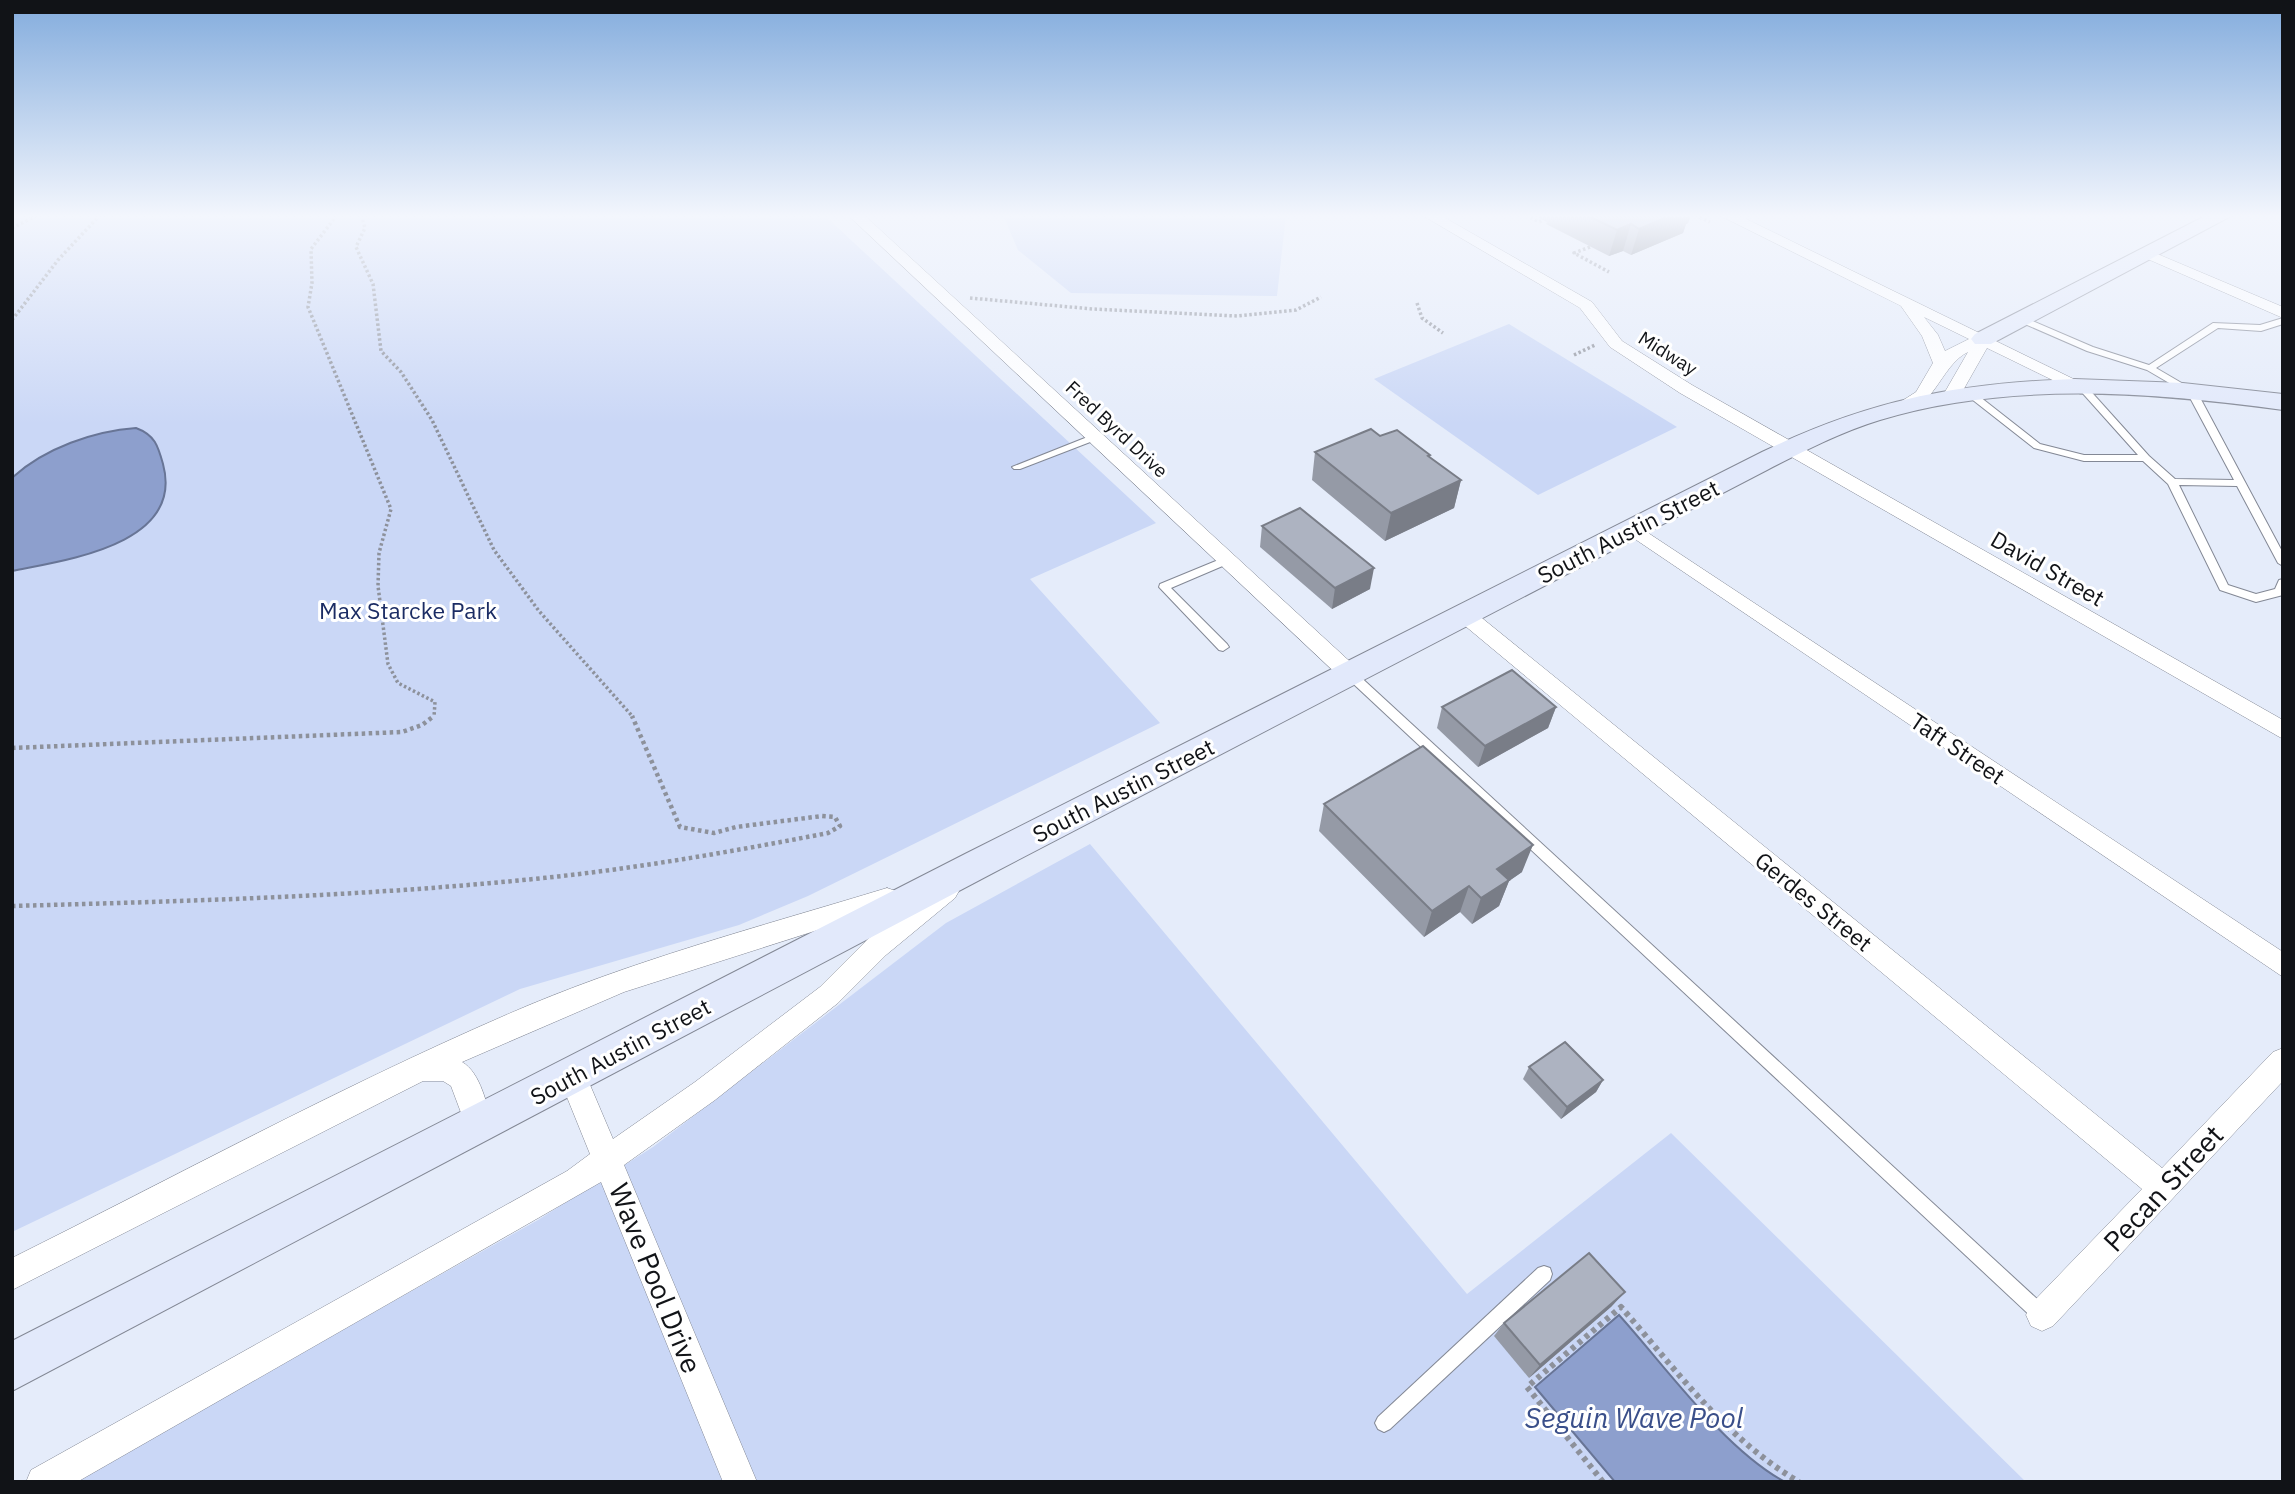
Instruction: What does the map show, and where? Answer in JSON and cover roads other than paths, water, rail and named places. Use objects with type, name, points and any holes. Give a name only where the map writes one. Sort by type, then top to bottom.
[{"type":"main road","points":[[1983,339],[2088,285]]},
{"type":"main road","name":"South Austin Street","points":[[12,1367],[978,864],[1790,448],[1859,419],[1903,406],[1961,396],[2083,388],[2192,392],[2283,402]]},
{"type":"street","name":"Fred Byrd Drive","points":[[931,285],[1350,674]]},
{"type":"street","name":"Midway","points":[[1552,285],[1586,304],[1616,344],[1686,389],[1790,448]]},
{"type":"street","points":[[1870,285],[2083,388]]},
{"type":"street","points":[[2218,285],[2283,313]]},
{"type":"street","points":[[1901,300],[1930,335],[1941,363]]},
{"type":"street","points":[[1903,406],[1923,394],[1941,363],[1966,345],[1983,339]]},
{"type":"street","points":[[1961,396],[1983,339]]},
{"type":"street","name":"David Street","points":[[1790,448],[2283,731]]},
{"type":"street","name":"Taft Street","points":[[1633,529],[2283,966]]},
{"type":"street","name":"Gerdes Street","points":[[1465,615],[2164,1188]]},
{"type":"street","points":[[12,1275],[420,1068],[517,1023],[619,982],[825,920],[978,864]]},
{"type":"street","points":[[43,1482],[545,1202],[705,1091],[829,995],[877,947],[978,864]]},
{"type":"street","name":"Pecan Street","points":[[2042,1315],[2283,1061]]},
{"type":"street","points":[[420,1068],[446,1068],[462,1077],[479,1124]]},
{"type":"street","name":"Wave Pool Drive","points":[[572,1075],[740,1482]]},
{"type":"lane","points":[[2021,319],[2090,349],[2150,368],[2192,392],[2283,562]]},
{"type":"lane","points":[[2150,368],[2216,325],[2261,328],[2283,321]]},
{"type":"lane","points":[[2083,388],[2146,458],[2172,482],[2224,587],[2256,598],[2280,592],[2283,583]]},
{"type":"lane","points":[[1961,396],[2038,446],[2084,458],[2146,458]]},
{"type":"lane","points":[[1017,467],[1095,437]]},
{"type":"lane","points":[[2172,482],[2241,483]]},
{"type":"lane","points":[[1223,648],[1164,587],[1228,561]]},
{"type":"lane","points":[[1350,674],[2042,1315]]},
{"type":"lane","points":[[1384,1423],[1544,1274]]},
{"type":"water","points":[[136,428],[148,434],[155,442],[163,464],[165,491],[156,513],[139,531],[116,544],[89,554],[12,571],[13,477],[40,458],[71,443],[104,433]]},
{"type":"water","name":"Seguin Wave Pool","points":[[1619,1315],[1718,1428],[1762,1467],[1785,1482],[1615,1482],[1535,1387]]},
{"type":"park label","name":"Max Starcke Park","points":[[408,610]]}]
